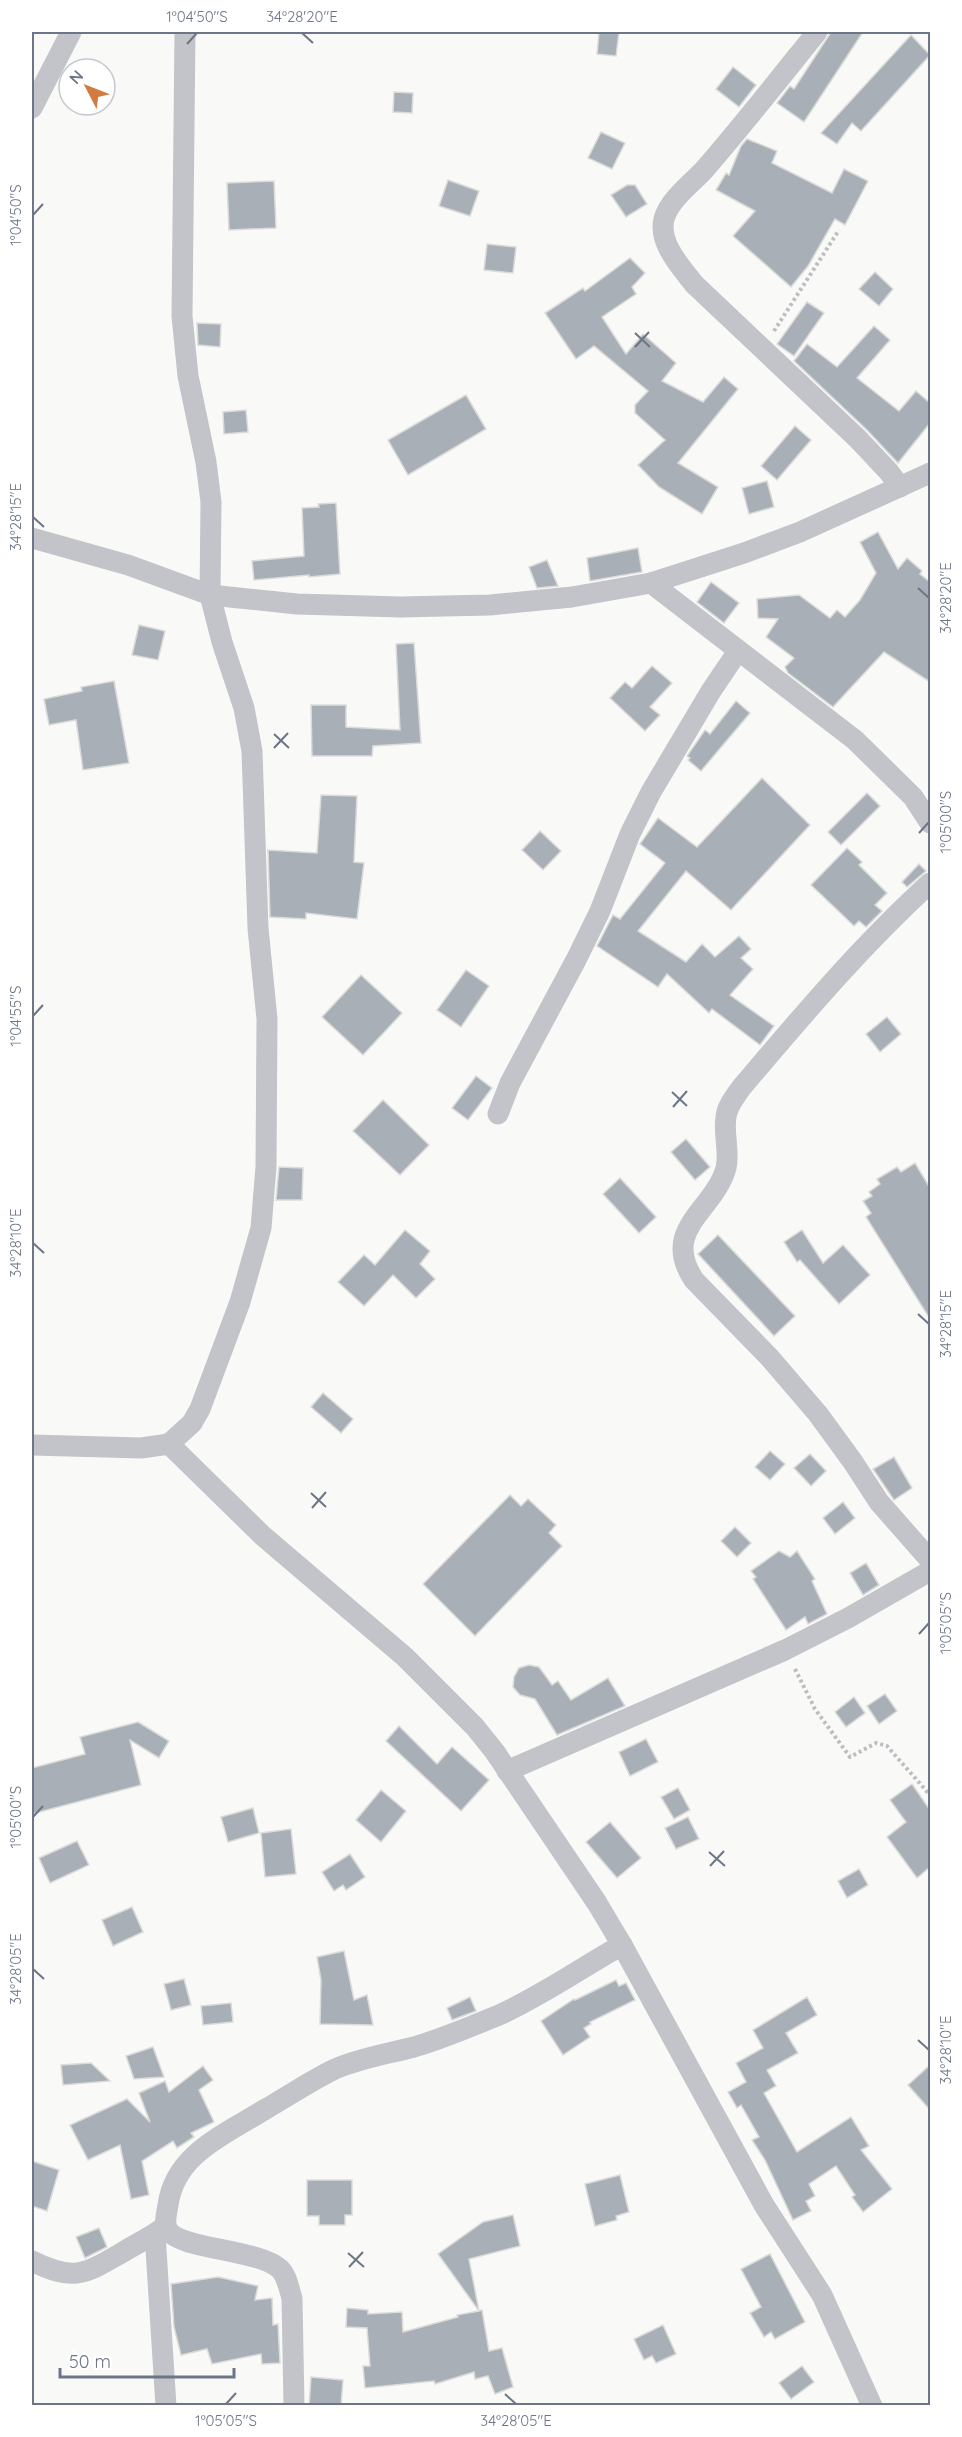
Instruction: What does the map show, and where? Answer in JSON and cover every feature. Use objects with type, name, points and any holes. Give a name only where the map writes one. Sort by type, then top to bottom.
[{"type":"street","points":[[32,108],[71,32]]},
{"type":"street","points":[[32,1445],[141,1448],[169,1444],[192,1423],[200,1409],[240,1302],[261,1228],[266,1167],[267,1019],[258,928],[252,751],[244,708],[222,642],[210,595],[211,502],[206,462],[188,376],[182,316],[185,32]]},
{"type":"street","points":[[817,32],[673,203],[664,219],[663,230],[669,246],[694,284],[858,440],[900,487]]},
{"type":"street","points":[[32,538],[128,565],[210,595],[309,604],[400,607],[490,606],[572,597],[651,583],[744,554],[800,532],[930,473]]},
{"type":"street","points":[[651,583],[855,740],[913,797],[930,823]]},
{"type":"street","points":[[498,1114],[510,1083],[600,911],[630,834],[651,792],[711,691],[738,651]]},
{"type":"street","points":[[930,883],[891,919],[843,969],[741,1088],[729,1106],[725,1119],[728,1157],[721,1180],[685,1235],[682,1250],[684,1266],[694,1280],[770,1358],[818,1414],[879,1502],[930,1560]]},
{"type":"street","points":[[169,1444],[263,1536],[405,1657],[445,1695],[488,1743],[597,1903],[622,1946],[764,2205],[822,2295],[872,2406]]},
{"type":"street","points":[[507,1772],[785,1650],[930,1571]]},
{"type":"street","points":[[166,2406],[160,2230],[174,2180],[186,2163],[215,2139],[334,2070],[360,2060],[416,2047],[499,2014],[622,1946]]},
{"type":"street","points":[[32,2261],[62,2273],[93,2270],[160,2230]]},
{"type":"street","points":[[160,2230],[179,2239],[250,2255],[280,2270],[292,2298],[294,2406]]},
{"type":"path","points":[[762,349],[839,230]]},
{"type":"path","points":[[785,1650],[815,1709],[850,1757],[876,1743],[887,1746],[930,1795]]},
{"type":"building","points":[[599,32],[619,32],[616,56],[597,54]]},
{"type":"building","points":[[831,32],[863,32],[804,122],[777,103],[790,86],[794,89]]},
{"type":"building","points":[[911,35],[930,55],[861,131],[852,123],[837,144],[821,133]]},
{"type":"building","points":[[733,67],[756,85],[739,107],[716,89]]},
{"type":"building","points":[[394,92],[413,93],[412,113],[393,112]]},
{"type":"building","points":[[601,132],[625,143],[612,169],[588,158]]},
{"type":"building","points":[[747,139],[777,151],[772,163],[832,193],[844,169],[868,181],[845,225],[835,219],[808,266],[791,287],[733,236],[755,211],[716,190],[726,173],[729,175],[741,146]]},
{"type":"building","points":[[448,180],[479,191],[470,216],[439,206]]},
{"type":"building","points":[[274,181],[276,228],[229,230],[227,183]]},
{"type":"building","points":[[627,185],[635,185],[647,204],[626,217],[611,195]]},
{"type":"building","points":[[487,244],[516,247],[513,273],[484,270]]},
{"type":"building","points":[[630,258],[645,273],[632,287],[636,294],[602,317],[626,354],[643,334],[676,363],[662,381],[703,402],[724,377],[738,389],[678,463],[718,487],[702,514],[659,487],[638,465],[665,440],[635,413],[635,405],[648,391],[594,346],[576,359],[545,313],[583,288],[585,291]]},
{"type":"building","points":[[875,272],[893,289],[879,306],[859,289]]},
{"type":"building","points":[[807,302],[824,313],[794,356],[777,344]]},
{"type":"building","points":[[197,323],[221,324],[220,347],[198,345]]},
{"type":"building","points":[[874,326],[890,340],[857,378],[899,411],[916,391],[930,403],[930,423],[898,463],[867,430],[794,361],[807,344],[837,367]]},
{"type":"building","points":[[466,395],[486,429],[408,475],[388,440]]},
{"type":"building","points":[[246,410],[248,432],[224,434],[223,412]]},
{"type":"building","points":[[795,426],[811,440],[777,480],[761,466]]},
{"type":"building","points":[[767,481],[774,507],[749,514],[742,488]]},
{"type":"building","points":[[336,503],[340,574],[254,580],[252,561],[304,556],[302,508]]},
{"type":"building","points":[[878,532],[898,569],[907,558],[922,571],[920,574],[930,582],[930,682],[884,652],[833,707],[788,673],[785,667],[794,658],[766,637],[778,619],[758,618],[757,599],[799,595],[830,618],[837,610],[845,617],[860,600],[876,573],[860,542]]},
{"type":"building","points":[[638,548],[642,572],[590,581],[587,558]]},
{"type":"building","points":[[547,560],[558,586],[537,588],[529,567]]},
{"type":"building","points":[[711,582],[739,603],[724,623],[697,602]]},
{"type":"building","points":[[139,625],[165,631],[158,660],[132,655]]},
{"type":"building","points":[[414,643],[421,743],[373,746],[372,756],[312,756],[311,705],[346,705],[346,727],[400,730],[396,644]]},
{"type":"building","points":[[652,666],[672,683],[650,707],[660,715],[645,731],[610,698],[625,682],[632,688]]},
{"type":"building","points":[[114,681],[129,763],[83,770],[76,720],[49,725],[44,699],[82,691],[81,687]]},
{"type":"building","points":[[736,701],[750,713],[701,771],[688,760],[690,758],[687,756],[705,730],[710,734]]},
{"type":"building","points":[[762,778],[810,825],[731,910],[686,871],[638,931],[686,962],[702,944],[715,957],[739,936],[751,949],[741,958],[753,969],[730,995],[774,1026],[760,1045],[712,1009],[709,1013],[667,974],[658,987],[597,946],[613,915],[620,919],[665,863],[640,844],[658,818],[697,847]]},
{"type":"building","points":[[867,793],[880,806],[841,845],[828,832]]},
{"type":"building","points":[[321,795],[357,796],[354,862],[364,863],[357,919],[306,913],[306,919],[270,917],[268,850],[317,853]]},
{"type":"building","points":[[540,831],[561,851],[543,870],[522,850]]},
{"type":"building","points":[[847,848],[862,862],[859,865],[887,893],[875,905],[882,911],[866,927],[859,921],[854,926],[811,885]]},
{"type":"building","points":[[919,864],[926,871],[907,887],[902,882]]},
{"type":"building","points":[[466,970],[489,986],[461,1027],[437,1010]]},
{"type":"building","points":[[361,975],[402,1013],[363,1055],[322,1017]]},
{"type":"building","points":[[887,1017],[901,1034],[880,1052],[866,1034]]},
{"type":"building","points":[[476,1076],[492,1088],[468,1120],[452,1108]]},
{"type":"building","points":[[383,1100],[429,1145],[400,1175],[353,1131]]},
{"type":"building","points":[[686,1139],[710,1167],[695,1180],[671,1152]]},
{"type":"building","points":[[915,1163],[930,1188],[930,1319],[866,1217],[871,1213],[863,1201],[872,1196],[869,1192],[880,1184],[877,1179],[897,1167],[901,1172]]},
{"type":"building","points":[[279,1167],[303,1168],[302,1200],[276,1200]]},
{"type":"building","points":[[620,1178],[656,1217],[639,1233],[603,1194]]},
{"type":"building","points":[[405,1230],[430,1251],[420,1264],[435,1279],[416,1298],[393,1275],[364,1306],[338,1282],[364,1255],[375,1265]]},
{"type":"building","points":[[802,1230],[823,1263],[843,1245],[870,1275],[839,1304],[800,1260],[797,1262],[784,1242]]},
{"type":"building","points":[[718,1235],[795,1316],[774,1336],[698,1254]]},
{"type":"building","points":[[323,1393],[353,1419],[341,1433],[311,1407]]},
{"type":"building","points":[[770,1451],[785,1464],[770,1480],[755,1467]]},
{"type":"building","points":[[810,1454],[826,1471],[811,1486],[794,1468]]},
{"type":"building","points":[[894,1457],[912,1488],[894,1500],[873,1469]]},
{"type":"building","points":[[510,1495],[521,1506],[528,1499],[556,1525],[549,1533],[562,1546],[475,1636],[423,1584]]},
{"type":"building","points":[[843,1502],[855,1518],[835,1534],[823,1518]]},
{"type":"building","points":[[735,1527],[751,1543],[737,1557],[721,1541]]},
{"type":"building","points":[[779,1551],[790,1557],[797,1551],[815,1579],[812,1581],[827,1614],[808,1624],[805,1617],[786,1630],[753,1579],[756,1577],[751,1571]]},
{"type":"building","points":[[866,1563],[879,1585],[863,1595],[850,1573]]},
{"type":"building","points":[[529,1665],[539,1667],[552,1685],[558,1681],[571,1700],[608,1678],[625,1706],[557,1735],[535,1699],[520,1695],[513,1687],[514,1677],[519,1668]]},
{"type":"building","points":[[885,1694],[897,1711],[879,1724],[867,1706]]},
{"type":"building","points":[[854,1697],[865,1713],[846,1727],[835,1712]]},
{"type":"building","points":[[138,1722],[169,1741],[159,1758],[130,1740],[141,1785],[32,1814],[32,1768],[85,1754],[80,1737]]},
{"type":"building","points":[[399,1726],[437,1764],[452,1747],[489,1780],[461,1811],[386,1741]]},
{"type":"building","points":[[646,1739],[658,1762],[630,1776],[619,1752]]},
{"type":"building","points":[[912,1784],[930,1810],[930,1867],[917,1878],[887,1837],[906,1822],[890,1800]]},
{"type":"building","points":[[678,1788],[690,1810],[674,1819],[661,1797]]},
{"type":"building","points":[[381,1790],[406,1811],[381,1842],[356,1820]]},
{"type":"building","points":[[253,1808],[259,1833],[228,1842],[221,1817]]},
{"type":"building","points":[[688,1817],[699,1839],[676,1849],[665,1828]]},
{"type":"building","points":[[610,1822],[641,1858],[617,1878],[586,1842]]},
{"type":"building","points":[[291,1829],[296,1874],[265,1877],[261,1833]]},
{"type":"building","points":[[77,1841],[89,1865],[50,1883],[39,1858]]},
{"type":"building","points":[[350,1854],[365,1877],[346,1890],[343,1885],[334,1891],[322,1872]]},
{"type":"building","points":[[859,1869],[868,1885],[847,1898],[838,1881]]},
{"type":"building","points":[[132,1907],[143,1932],[113,1946],[102,1920]]},
{"type":"building","points":[[344,1951],[354,2000],[367,1995],[373,2025],[320,2024],[321,1980],[317,1957]]},
{"type":"building","points":[[184,1979],[191,2005],[171,2010],[164,1984]]},
{"type":"building","points":[[616,1980],[619,1986],[626,1983],[635,2000],[590,2022],[591,2024],[584,2028],[590,2037],[563,2055],[541,2021],[574,1999]]},
{"type":"building","points":[[470,1997],[476,2011],[452,2020],[447,2008]]},
{"type":"building","points":[[807,1997],[817,2015],[786,2033],[798,2053],[767,2070],[776,2086],[764,2093],[797,2152],[851,2117],[869,2146],[861,2150],[892,2189],[863,2212],[852,2197],[855,2195],[836,2166],[809,2184],[815,2196],[806,2201],[811,2211],[793,2220],[765,2160],[752,2140],[759,2137],[741,2105],[737,2108],[728,2092],[746,2082],[736,2063],[763,2048],[753,2030]]},
{"type":"building","points":[[231,2003],[233,2022],[203,2025],[201,2006]]},
{"type":"building","points":[[153,2047],[164,2077],[134,2079],[126,2056]]},
{"type":"building","points":[[91,2063],[110,2081],[63,2085],[61,2065]]},
{"type":"building","points":[[930,2065],[930,2110],[908,2085]]},
{"type":"building","points":[[203,2066],[213,2080],[199,2090],[214,2122],[191,2133],[194,2137],[177,2148],[173,2141],[142,2161],[149,2195],[131,2199],[120,2145],[88,2160],[70,2125],[127,2099],[150,2122],[139,2093],[165,2081],[169,2092]]},
{"type":"building","points":[[32,2161],[59,2170],[47,2211],[32,2206]]},
{"type":"building","points":[[620,2175],[629,2212],[616,2216],[617,2220],[595,2226],[585,2184]]},
{"type":"building","points":[[307,2180],[352,2180],[352,2215],[345,2215],[345,2225],[319,2225],[319,2216],[307,2216]]},
{"type":"building","points":[[513,2215],[520,2246],[469,2259],[479,2311],[438,2254],[483,2222]]},
{"type":"building","points":[[99,2228],[107,2247],[85,2258],[76,2237]]},
{"type":"building","points":[[770,2254],[805,2322],[775,2339],[771,2332],[764,2337],[750,2313],[761,2307],[741,2269]]},
{"type":"building","points":[[218,2277],[258,2286],[255,2300],[272,2298],[273,2325],[278,2324],[280,2363],[262,2364],[261,2354],[212,2364],[207,2349],[181,2355],[174,2327],[171,2284]]},
{"type":"building","points":[[347,2308],[368,2310],[368,2314],[402,2312],[403,2332],[458,2317],[457,2315],[482,2310],[489,2351],[502,2348],[513,2387],[495,2394],[488,2376],[475,2379],[474,2372],[435,2384],[434,2381],[365,2388],[363,2366],[370,2366],[367,2328],[346,2327]]},
{"type":"building","points":[[663,2325],[676,2354],[656,2363],[652,2356],[644,2360],[634,2339]]},
{"type":"building","points":[[802,2366],[814,2382],[791,2399],[779,2383]]},
{"type":"building","points":[[311,2377],[343,2380],[341,2406],[309,2406]]}]
